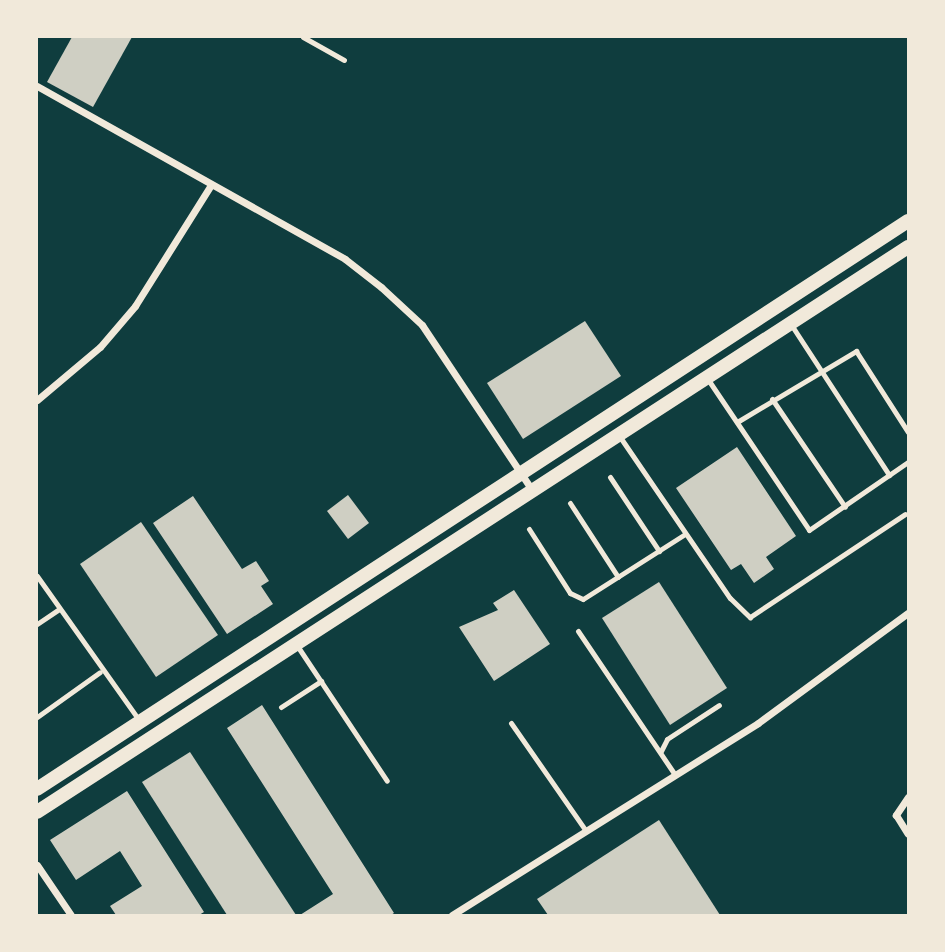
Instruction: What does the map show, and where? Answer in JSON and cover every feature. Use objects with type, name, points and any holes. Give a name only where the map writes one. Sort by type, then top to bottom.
[{"type":"main road","points":[[37,789],[142,723],[519,470],[908,221]]},
{"type":"main road","points":[[37,812],[908,247]]},
{"type":"street","points":[[37,86],[345,259],[402,306],[429,335],[532,490]]},
{"type":"street","points":[[37,400],[100,347],[135,306],[211,185]]},
{"type":"street","points":[[452,915],[675,775],[908,613]]},
{"type":"street","points":[[908,797],[896,816],[908,834]]},
{"type":"street","points":[[37,865],[71,915]]},
{"type":"lane","points":[[303,37],[344,60]]},
{"type":"lane","points":[[790,324],[889,475]]},
{"type":"lane","points":[[737,422],[820,368],[856,351],[908,432]]},
{"type":"lane","points":[[707,378],[810,530],[908,462]]},
{"type":"lane","points":[[772,399],[845,507]]},
{"type":"lane","points":[[618,434],[741,611],[756,617],[905,514]]},
{"type":"lane","points":[[610,477],[659,551]]},
{"type":"lane","points":[[570,503],[618,577]]},
{"type":"lane","points":[[529,530],[578,599],[685,534]]},
{"type":"lane","points":[[37,576],[100,672],[142,723]]},
{"type":"lane","points":[[37,624],[59,609]]},
{"type":"lane","points":[[578,631],[675,775]]},
{"type":"lane","points":[[296,644],[387,781]]},
{"type":"lane","points":[[37,717],[100,672]]},
{"type":"lane","points":[[281,707],[321,681]]},
{"type":"lane","points":[[665,761],[660,748],[667,739],[719,705]]},
{"type":"lane","points":[[511,723],[586,831]]},
{"type":"building","points":[[72,37],[132,37],[93,107],[47,82]]},
{"type":"building","points":[[585,321],[621,376],[523,439],[487,383]]},
{"type":"building","points":[[737,447],[796,536],[766,557],[774,569],[754,583],[741,564],[731,570],[676,488]]},
{"type":"building","points":[[348,495],[369,523],[348,539],[327,511]]},
{"type":"building","points":[[193,496],[242,569],[256,561],[269,581],[261,586],[273,604],[227,634],[153,523]]},
{"type":"building","points":[[141,522],[218,635],[156,677],[80,564]]},
{"type":"building","points":[[659,582],[727,688],[670,725],[602,618]]},
{"type":"building","points":[[514,590],[550,644],[494,681],[459,627],[498,610],[493,603]]},
{"type":"building","points":[[262,705],[394,913],[391,915],[300,915],[333,894],[227,728]]},
{"type":"building","points":[[190,752],[296,915],[227,915],[142,782]]},
{"type":"building","points":[[127,791],[204,912],[199,915],[116,915],[110,906],[142,886],[120,851],[76,880],[50,840]]},
{"type":"building","points":[[659,820],[720,915],[548,915],[537,899]]}]
